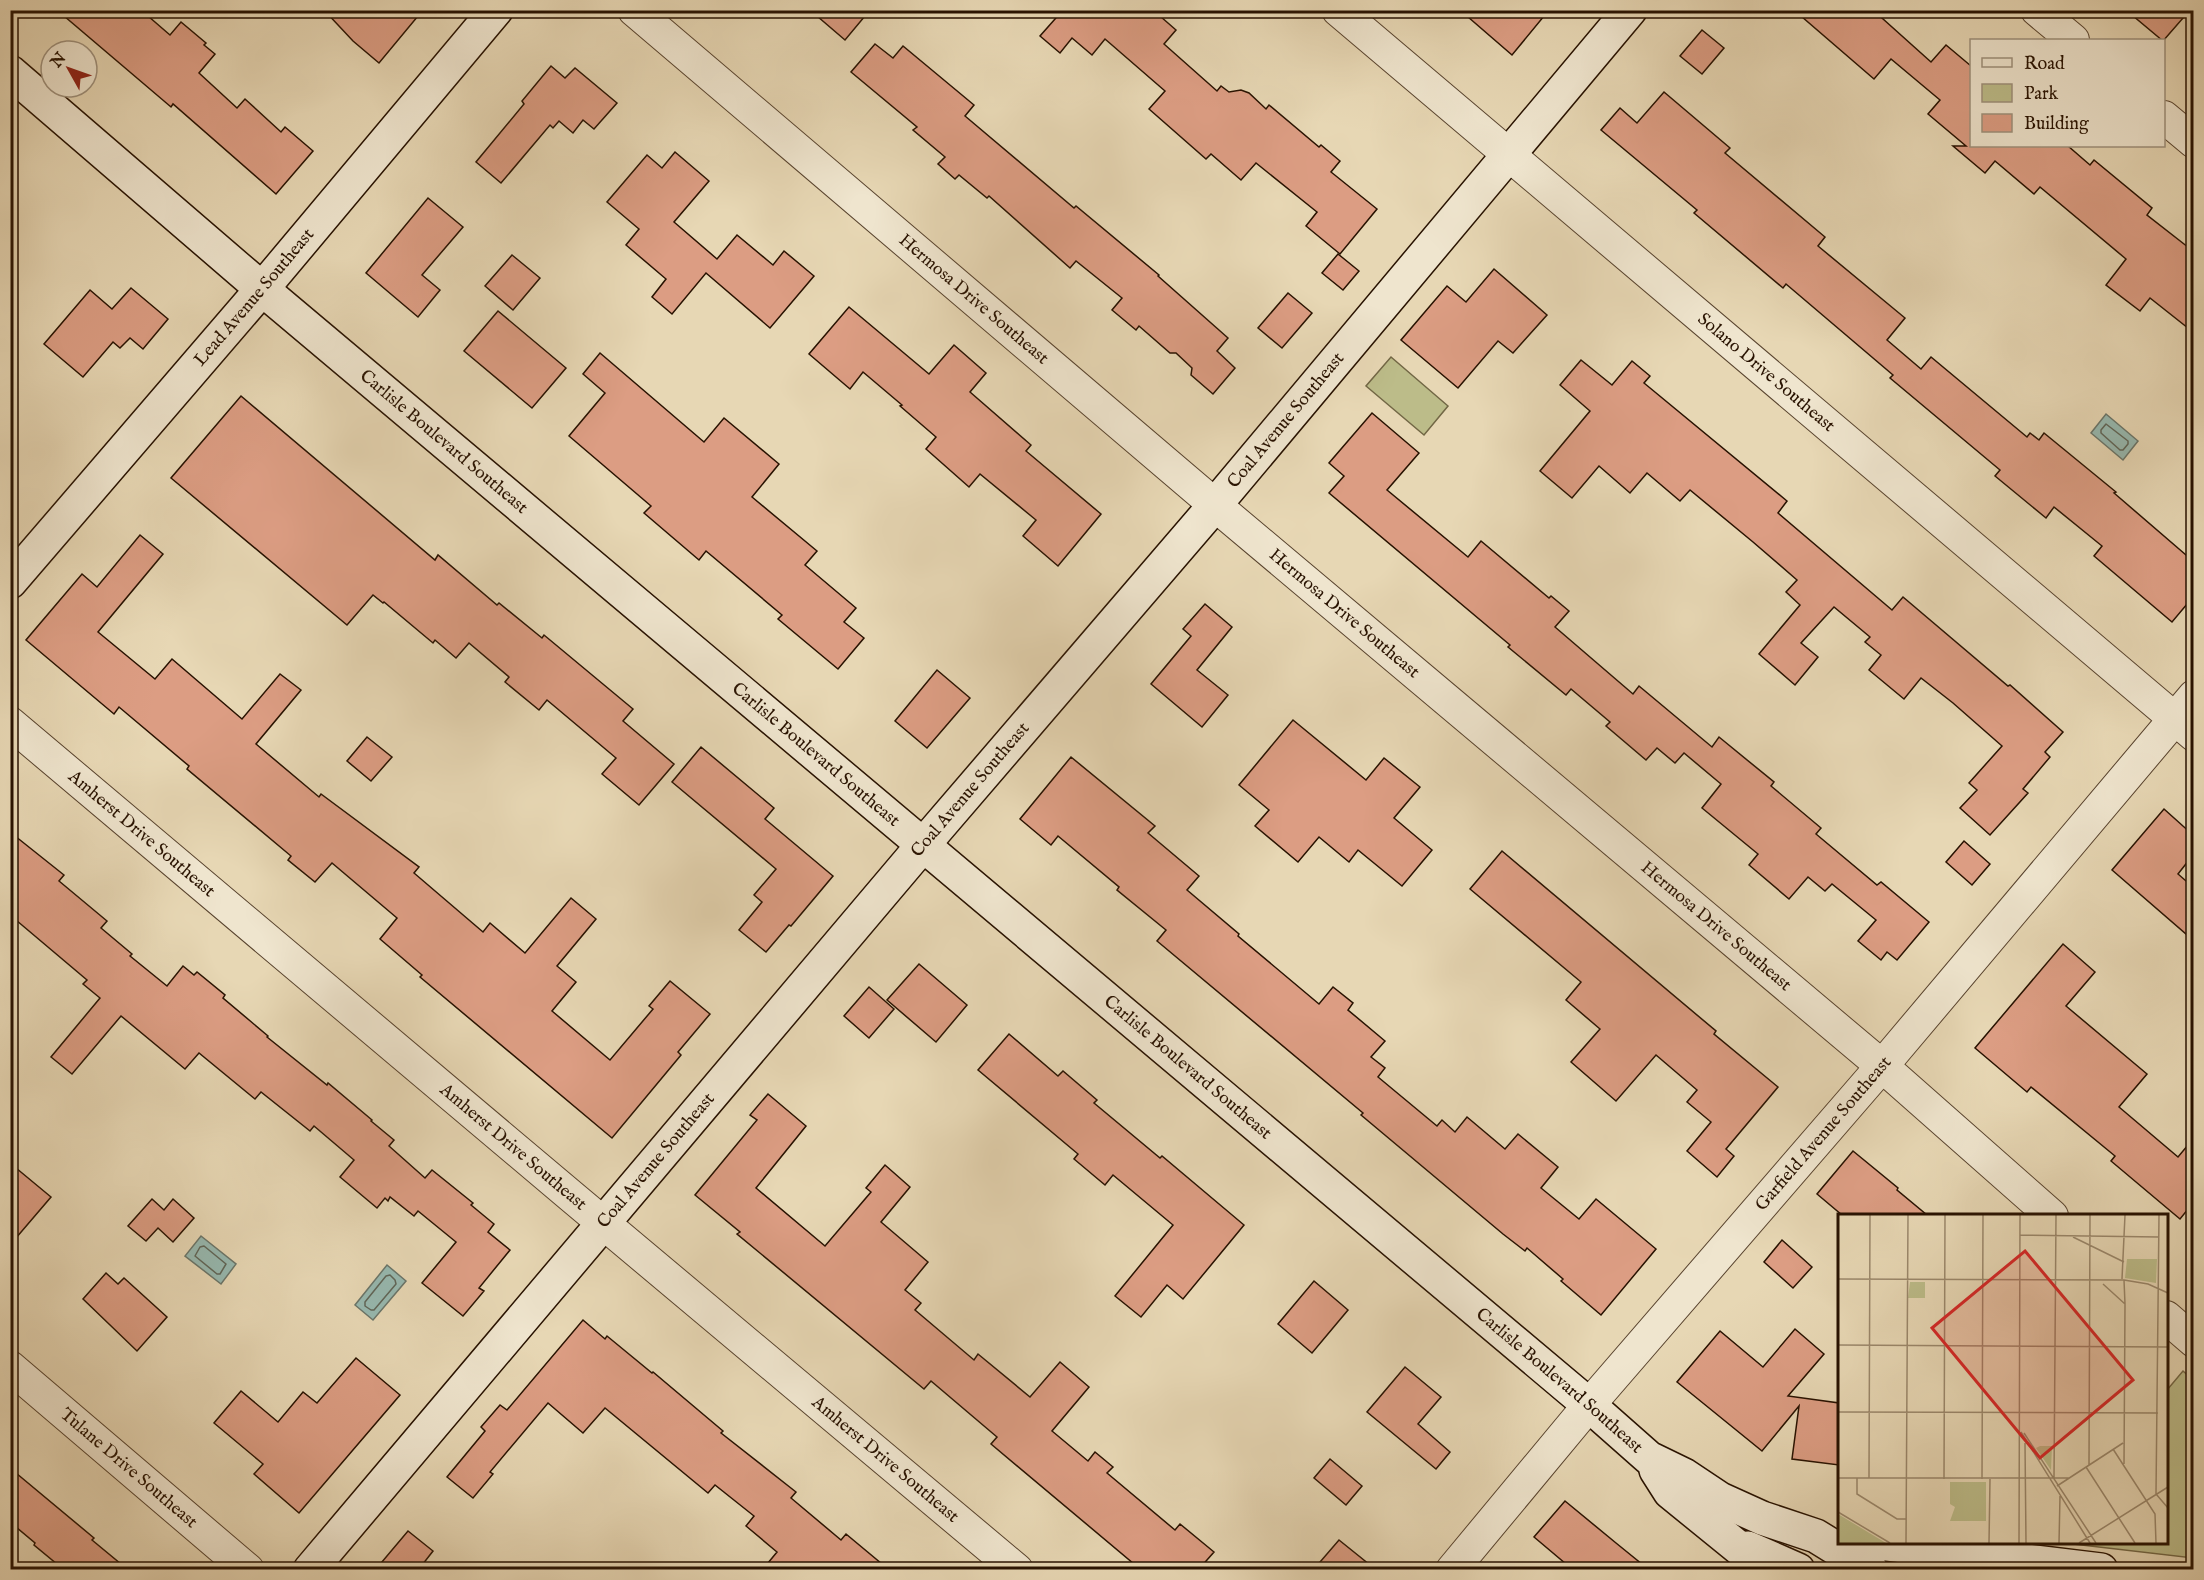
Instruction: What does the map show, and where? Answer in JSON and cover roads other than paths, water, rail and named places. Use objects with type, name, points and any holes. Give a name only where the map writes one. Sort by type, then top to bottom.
[{"type":"street","name":"Lead Avenue Southeast","points":[[10,582],[262,290],[496,10]]},
{"type":"street","name":"Hermosa Drive Southeast","points":[[634,10],[1215,505],[1882,1066],[2051,1214]]},
{"type":"street","name":"Solano Drive Southeast","points":[[1338,10],[1509,156],[2187,717]]},
{"type":"street","name":"Coal Avenue Southeast","points":[[310,1569],[1215,505],[1630,10]]},
{"type":"street","points":[[2037,10],[2072,39]]},
{"type":"street","name":"Carlisle Boulevard Southeast","points":[[10,72],[262,290],[1589,1405],[1648,1458],[1670,1492],[1766,1569]]},
{"type":"street","points":[[2165,119],[2193,142]]},
{"type":"street","name":"Garfield Avenue Southeast","points":[[1452,1569],[1589,1405],[2187,717]]},
{"type":"street","name":"Amherst Drive Southeast","points":[[10,723],[1017,1569]]},
{"type":"street","points":[[2168,1319],[2193,1341]]},
{"type":"street","name":"Tulane Drive Southeast","points":[[10,1367],[248,1569]]},
{"type":"street","name":"Carlisle Boulevard Southeast","points":[[1648,1458],[1684,1475],[1720,1499],[1762,1518],[1828,1537],[1871,1569]]},
{"type":"street","points":[[1732,1541],[1798,1569]]},
{"type":"street","points":[[1888,1544],[2101,1569]]},
{"type":"water","points":[[2106,414],[2138,441],[2123,460],[2091,433]]},
{"type":"water","points":[[201,1236],[236,1264],[221,1284],[185,1256]]},
{"type":"water","points":[[387,1265],[406,1281],[373,1320],[355,1305]]}]
